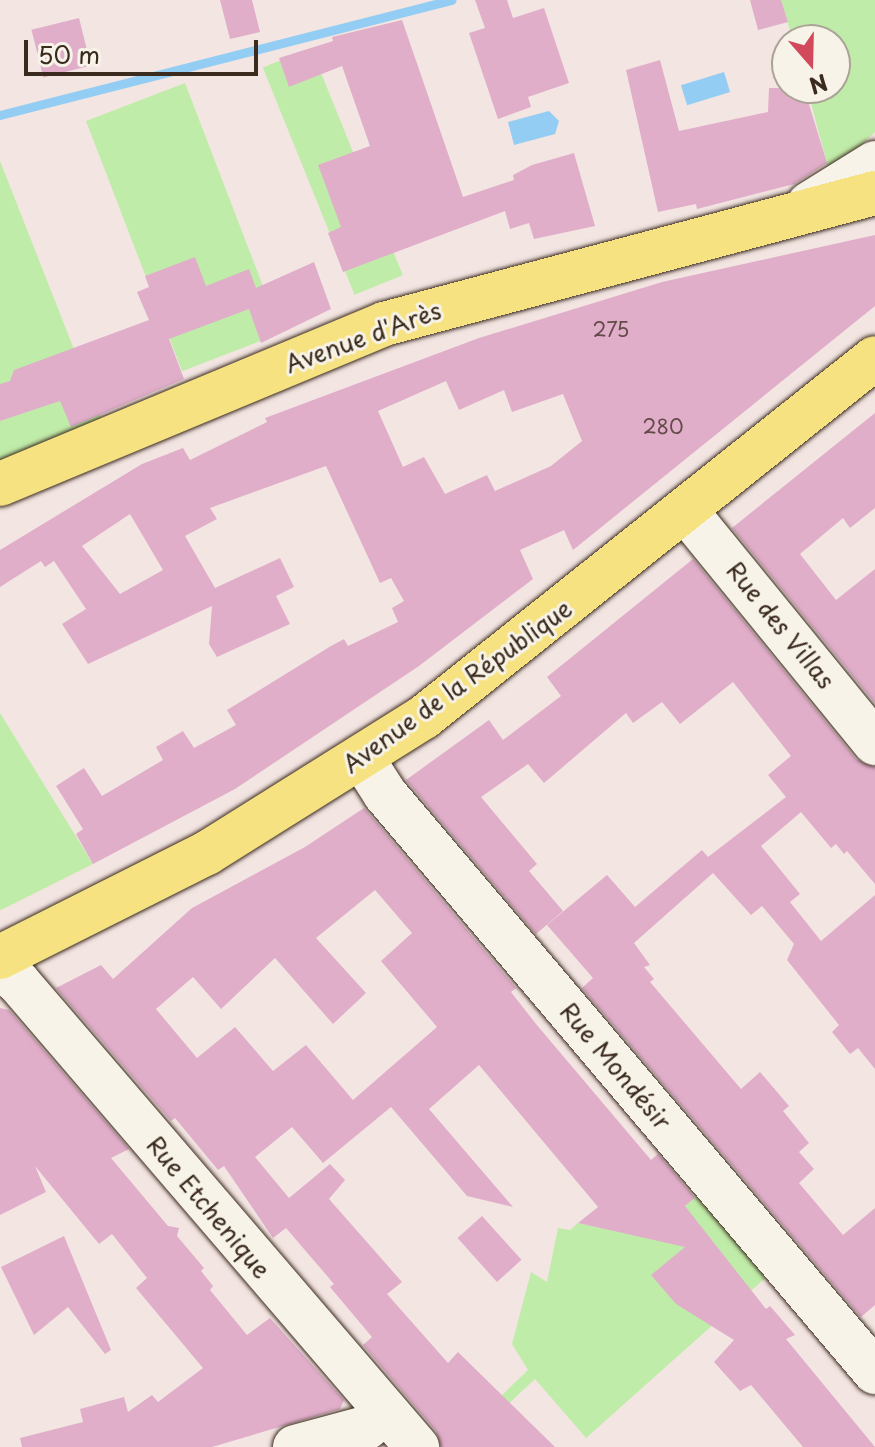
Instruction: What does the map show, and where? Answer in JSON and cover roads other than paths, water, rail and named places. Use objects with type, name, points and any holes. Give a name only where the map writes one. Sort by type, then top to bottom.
[{"type":"main road","name":"Avenue d'Arès","points":[[0,484],[384,324],[875,193]]},
{"type":"main road","name":"Avenue de la République","points":[[0,957],[207,853],[362,758],[487,670],[875,358]]},
{"type":"street","name":"Avenue d'Arès","points":[[785,217],[875,163]]},
{"type":"street","name":"Rue des Villas","points":[[685,510],[875,743]]},
{"type":"street","name":"Rue Mondésir","points":[[362,758],[385,794],[875,1372]]},
{"type":"street","name":"Rue Etchenique","points":[[0,968],[24,989],[417,1447]]},
{"type":"street","points":[[295,1447],[366,1428],[387,1412]]},
{"type":"water","points":[[724,72],[730,92],[687,105],[681,85]]},
{"type":"water","points":[[549,111],[559,121],[555,134],[514,145],[508,122]]},
{"type":"waterway","points":[[0,115],[452,0]]}]
